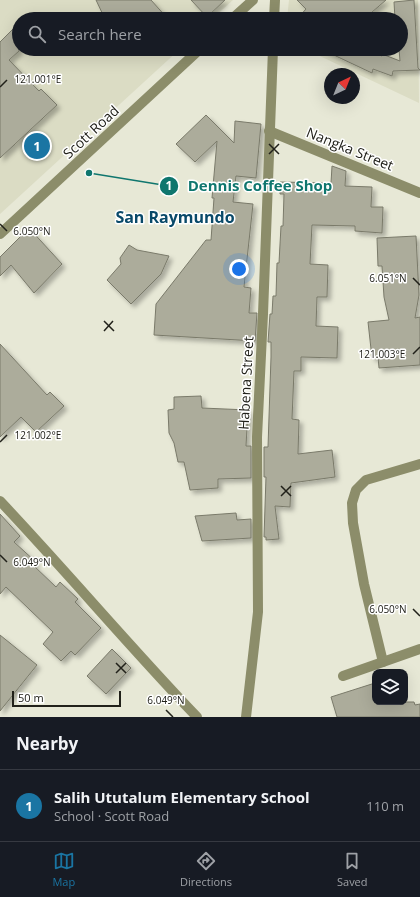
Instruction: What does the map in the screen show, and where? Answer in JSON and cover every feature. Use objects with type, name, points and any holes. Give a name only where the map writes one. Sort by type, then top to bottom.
[{"type":"street","points":[[240,12],[253,0]]},
{"type":"street","points":[[274,12],[275,0]]},
{"type":"street","name":"Scott Road","points":[[0,234],[192,56]]},
{"type":"street","name":"Habena Street","points":[[246,717],[258,612],[257,437],[273,56]]},
{"type":"street","name":"Nangka Street","points":[[269,131],[420,193]]},
{"type":"street","points":[[383,662],[364,584],[353,523],[352,503],[356,490],[366,480],[420,464]]},
{"type":"street","points":[[0,501],[58,562],[163,681],[197,717]]},
{"type":"street","points":[[343,676],[420,649]]},
{"type":"shaded area","points":[[0,0],[233,0],[220,12],[12,12],[12,56],[172,56],[0,214]]},
{"type":"shaded area","points":[[289,0],[418,0],[419,103],[360,75],[360,68],[345,68],[320,56],[408,56],[408,12],[288,12]]},
{"type":"building","points":[[96,0],[151,0],[162,12],[102,12]]},
{"type":"building","points":[[191,0],[225,0],[212,12],[202,12]]},
{"type":"building","points":[[297,0],[386,0],[372,12],[303,12],[306,9]]},
{"type":"building","points":[[414,0],[418,68],[420,70],[393,71],[392,76],[373,69],[372,73],[336,56],[387,56],[400,61],[400,56],[408,56],[408,12],[395,12],[394,2]]},
{"type":"building","points":[[12,30],[12,56],[13,56],[9,60],[39,91],[41,89],[57,105],[0,158],[0,42]]},
{"type":"building","points":[[206,115],[234,143],[235,121],[261,124],[256,178],[236,176],[233,202],[253,204],[244,287],[251,288],[249,313],[257,313],[255,341],[154,335],[156,304],[206,240],[211,240],[214,198],[212,198],[217,141],[195,162],[176,144]]},
{"type":"building","points":[[332,166],[346,171],[345,186],[372,187],[371,207],[383,207],[382,233],[355,231],[355,226],[312,225],[310,264],[328,265],[327,297],[317,297],[316,326],[338,327],[337,358],[301,357],[301,371],[294,371],[292,419],[299,420],[298,454],[332,450],[335,477],[291,483],[290,507],[275,506],[279,539],[266,540],[266,537],[264,537],[266,477],[264,477],[264,447],[268,447],[271,357],[271,342],[268,342],[273,296],[276,296],[277,263],[279,263],[281,226],[283,226],[284,194],[280,194],[280,182],[331,183]]},
{"type":"building","points":[[29,228],[62,264],[34,293],[11,265],[0,276],[0,257]]},
{"type":"building","points":[[416,236],[419,295],[415,318],[420,317],[420,365],[379,368],[378,357],[372,358],[368,322],[389,320],[384,297],[382,266],[378,266],[377,238]]},
{"type":"building","points":[[129,245],[137,250],[169,256],[161,274],[131,304],[107,280],[121,264],[120,258]]},
{"type":"building","points":[[0,344],[47,395],[50,392],[64,406],[36,432],[21,417],[0,437]]},
{"type":"building","points":[[201,396],[202,408],[248,410],[246,446],[251,446],[251,478],[218,479],[218,488],[190,490],[184,462],[178,462],[174,443],[169,433],[168,410],[174,409],[174,397]]},
{"type":"building","points":[[236,513],[237,520],[251,519],[251,538],[202,541],[195,516]]},
{"type":"building","points":[[0,514],[20,536],[14,542],[36,562],[33,565],[56,587],[60,582],[78,599],[75,602],[101,628],[75,655],[71,651],[61,661],[43,644],[53,632],[6,587],[0,594]]},
{"type":"building","points":[[0,635],[37,665],[0,711]]},
{"type":"building","points":[[112,649],[131,668],[106,694],[87,676]]},
{"type":"building","points":[[372,684],[372,705],[408,705],[408,702],[414,702],[415,705],[420,704],[420,717],[337,717],[331,697]]},
{"type":"place","name":"Salih Ututalum Elementary School","points":[[37,146]]},
{"type":"place","name":"Dennis Coffee Shop","points":[[89,173]]},
{"type":"district","name":"San Raymundo","points":[[175,217]]}]
